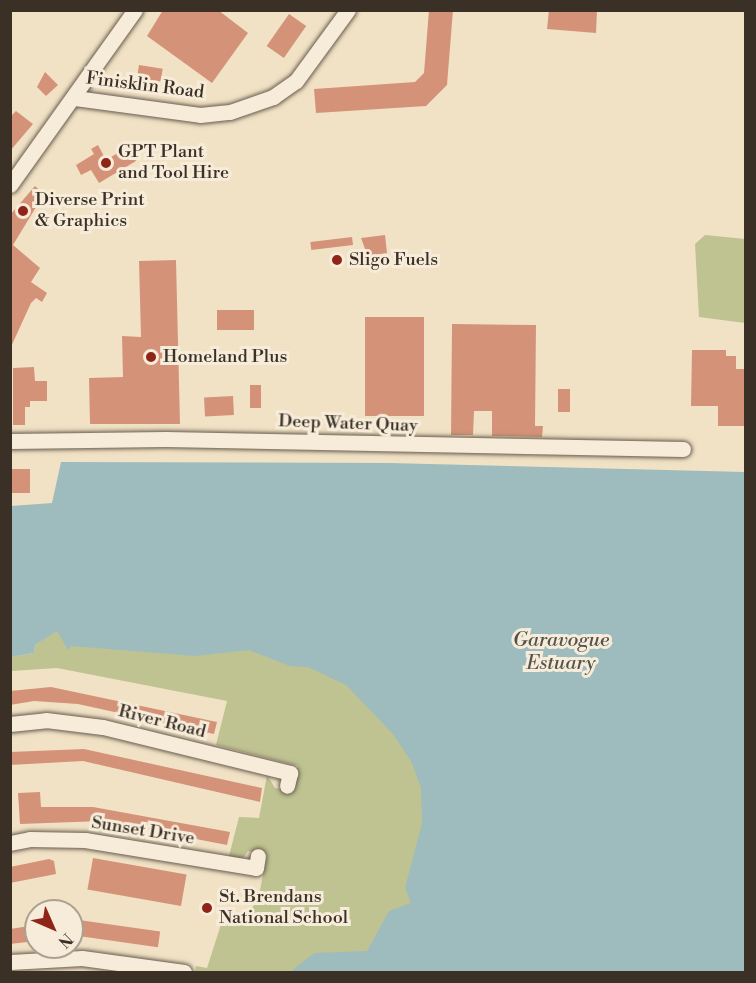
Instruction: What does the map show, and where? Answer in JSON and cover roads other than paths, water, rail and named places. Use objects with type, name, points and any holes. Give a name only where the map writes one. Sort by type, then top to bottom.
[{"type":"street","name":"Finisklin Road","points":[[10,185],[75,98],[135,10]]},
{"type":"street","name":"Finisklin Road","points":[[75,98],[200,115],[230,112],[273,97],[296,81],[348,10]]},
{"type":"street","name":"Deep Water Quay","points":[[10,441],[166,439],[683,448]]},
{"type":"street","name":"River Road","points":[[10,724],[46,720],[103,728],[290,774],[287,786]]},
{"type":"street","name":"Sunset Drive","points":[[10,843],[30,839],[85,840],[256,868],[258,856]]},
{"type":"street","points":[[10,962],[71,957],[184,972]]},
{"type":"water","name":"Garavogue Estuary","points":[[61,462],[389,463],[745,472],[745,972],[290,972],[314,953],[367,951],[389,911],[411,903],[405,888],[422,823],[421,788],[411,761],[393,734],[346,685],[308,667],[290,666],[249,650],[195,656],[71,646],[68,650],[57,631],[35,645],[34,653],[11,657],[11,506],[52,503]]},
{"type":"place","name":"GPT Plant and Tool Hire","points":[[106,163]]},
{"type":"place","name":"Diverse Print & Graphics","points":[[23,211]]},
{"type":"place","name":"Sligo Fuels","points":[[337,260]]},
{"type":"place","name":"Homeland Plus","points":[[151,357]]},
{"type":"place","name":"St. Brendans National School","points":[[207,908]]}]
